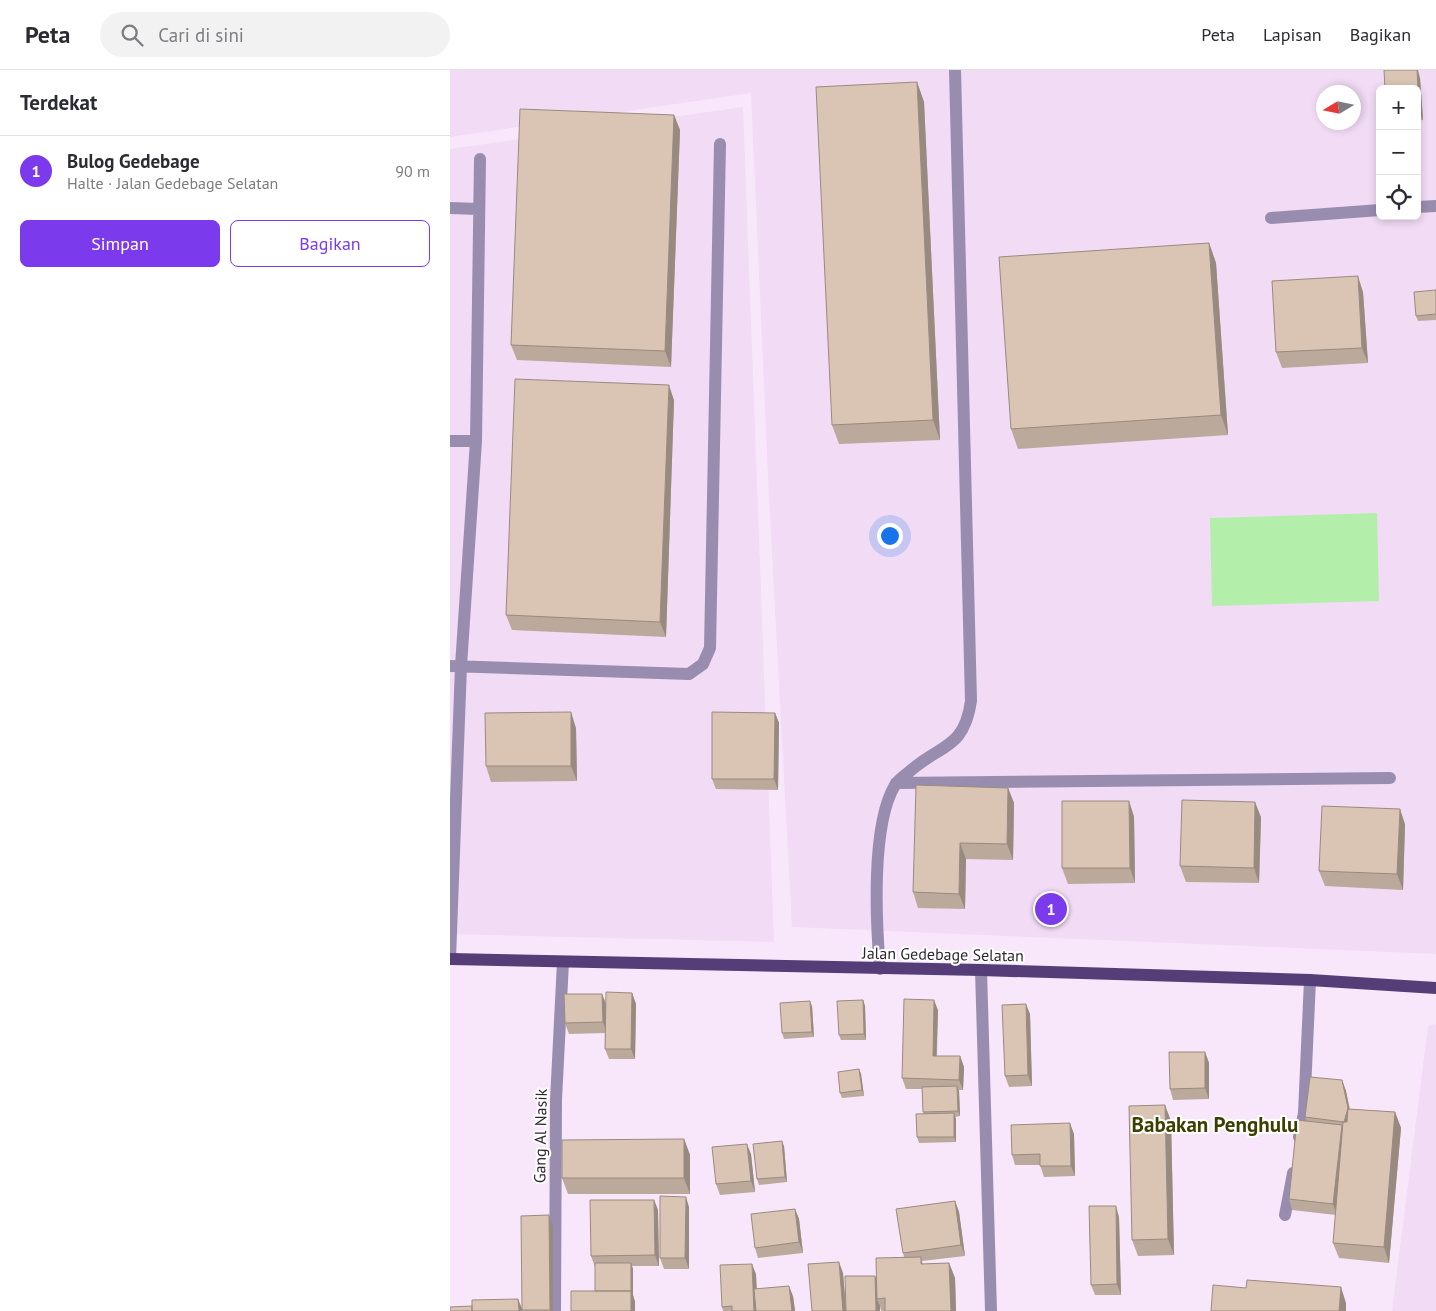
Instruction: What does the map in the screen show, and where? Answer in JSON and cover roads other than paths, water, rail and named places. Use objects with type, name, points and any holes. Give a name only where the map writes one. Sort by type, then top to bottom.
[{"type":"main road","name":"Jalan Gedebage Selatan","points":[[450,959],[981,970],[1310,980],[1436,988]]},
{"type":"street","points":[[880,969],[876,912],[883,812],[896,783],[918,764],[959,738],[968,721],[971,702],[955,70]]},
{"type":"street","points":[[455,666],[689,674],[703,664],[710,648],[720,144]]},
{"type":"street","points":[[450,959],[455,666],[476,441],[480,159]]},
{"type":"street","points":[[1421,207],[1436,206]]},
{"type":"street","points":[[450,208],[478,209]]},
{"type":"street","points":[[1272,218],[1376,210]]},
{"type":"street","points":[[450,441],[476,441]]},
{"type":"street","points":[[896,783],[1390,778]]},
{"type":"street","name":"Gang Al Nasik","points":[[555,1311],[556,1100],[563,962]]},
{"type":"street","points":[[981,970],[992,1311]]},
{"type":"street","points":[[1298,1146],[1304,1113],[1310,980]]},
{"type":"street","points":[[1284,1215],[1295,1164]]},
{"type":"place","name":"Bulog Gedebage","points":[[1051,909]]},
{"type":"district","name":"Babakan Penghulu","points":[[1215,1125]]}]
